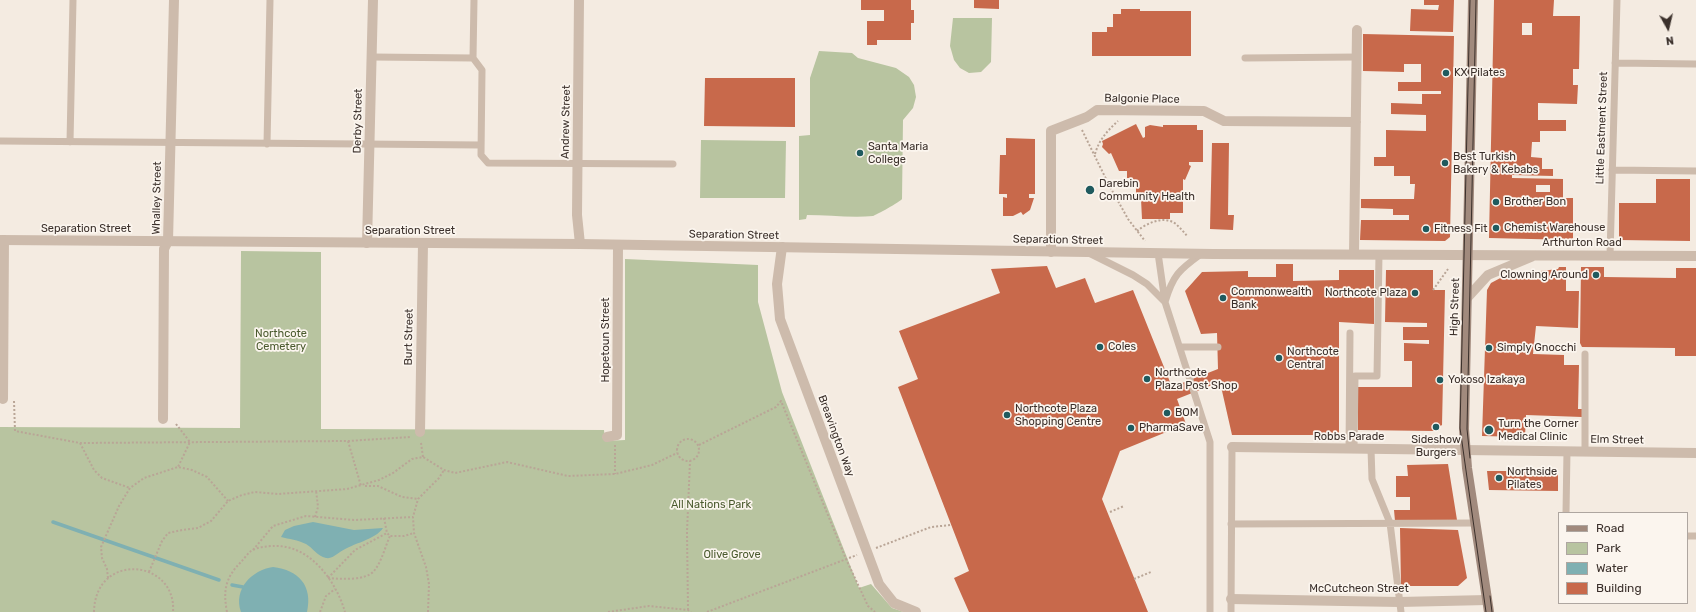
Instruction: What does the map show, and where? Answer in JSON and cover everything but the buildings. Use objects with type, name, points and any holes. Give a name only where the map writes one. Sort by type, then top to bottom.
[{"type":"main road","name":"High Street","points":[[1473,0],[1464,412],[1466,449],[1489,612]]},
{"type":"street","name":"Whalley Street","points":[[163,419],[164,247],[168,241],[174,0]]},
{"type":"street","name":"Derby Street","points":[[367,242],[373,0]]},
{"type":"street","name":"Andrew Street","points":[[579,0],[577,215],[580,244]]},
{"type":"street","points":[[1354,254],[1357,30]]},
{"type":"street","name":"Balgonie Place","points":[[1051,252],[1051,131],[1097,110],[1204,112],[1224,121],[1356,122]]},
{"type":"street","name":"Separation Street","points":[[2,240],[580,244],[1201,254],[1468,255]]},
{"type":"street","points":[[2,240],[3,399]]},
{"type":"street","name":"Burt Street","points":[[420,432],[423,243]]},
{"type":"street","name":"Hopetoun Street","points":[[616,437],[618,245]]},
{"type":"street","name":"Breavington Way","points":[[782,247],[777,284],[780,319],[878,584],[894,603],[916,612]]},
{"type":"street","name":"Arthurton Road","points":[[1468,255],[1696,256]]},
{"type":"street","points":[[1467,298],[1488,275],[1535,255]]},
{"type":"street","name":"Robbs Parade","points":[[1232,448],[1466,449]]},
{"type":"street","name":"Elm Street","points":[[1466,449],[1696,453]]},
{"type":"street","name":"McCutcheon Street","points":[[1231,599],[1399,602],[1487,600]]},
{"type":"lane","points":[[70,142],[74,0]]},
{"type":"lane","points":[[267,144],[270,0]]},
{"type":"lane","points":[[474,0],[473,58],[482,70],[481,155],[488,163],[673,164]]},
{"type":"lane","name":"Little Eastment Street","points":[[1610,256],[1617,0]]},
{"type":"lane","points":[[372,57],[473,58]]},
{"type":"lane","points":[[1245,58],[1356,57]]},
{"type":"lane","points":[[1615,63],[1696,64]]},
{"type":"lane","points":[[0,141],[481,146]]},
{"type":"lane","points":[[1612,170],[1696,171]]},
{"type":"lane","points":[[1087,252],[1133,275],[1147,284],[1165,302]]},
{"type":"lane","points":[[1158,253],[1165,302],[1210,442],[1210,612]]},
{"type":"lane","points":[[1165,302],[1171,283],[1179,271],[1201,254]]},
{"type":"lane","points":[[1352,449],[1356,376],[1377,376],[1380,254]]},
{"type":"lane","points":[[1350,333],[1352,449]]},
{"type":"lane","points":[[1180,347],[1218,346]]},
{"type":"lane","points":[[1585,354],[1585,451]]},
{"type":"lane","points":[[1231,612],[1232,448]]},
{"type":"lane","points":[[1371,449],[1372,479],[1390,523],[1401,612]]},
{"type":"lane","points":[[1566,512],[1567,451]]},
{"type":"lane","points":[[1231,524],[1476,523]]},
{"type":"path","points":[[1095,156],[1099,142],[1103,136],[1129,111]]},
{"type":"path","points":[[1077,120],[1116,198],[1128,219],[1145,241]]},
{"type":"path","points":[[1137,231],[1153,221],[1170,222],[1176,224],[1188,236]]},
{"type":"path","points":[[1433,290],[1448,269]]},
{"type":"path","points":[[698,444],[776,407],[781,401],[783,402],[847,559],[868,606],[875,612]]},
{"type":"path","points":[[14,402],[15,431],[80,443],[348,441],[408,438]]},
{"type":"path","points":[[176,424],[190,442]]},
{"type":"path","points":[[420,432],[423,457]]},
{"type":"path","points":[[615,474],[616,437]]},
{"type":"path","points":[[686,438],[693,439],[700,448],[698,455],[690,461],[683,460],[677,452],[677,445],[686,438]]},
{"type":"path","points":[[348,441],[361,486]]},
{"type":"path","points":[[178,467],[190,442]]},
{"type":"path","points":[[80,443],[94,470],[102,478],[130,488]]},
{"type":"path","points":[[149,572],[162,541],[168,533],[198,528],[211,521],[228,501],[242,495],[255,492],[278,494],[316,490],[347,489],[379,480],[393,473],[412,459],[423,457],[444,470],[455,472],[507,462],[568,476],[615,474],[652,465],[677,452]]},
{"type":"path","points":[[608,612],[649,606],[689,611],[687,532],[690,461]]},
{"type":"path","points":[[108,578],[107,569],[102,558],[101,547],[119,506],[130,488],[144,478],[178,467],[192,470],[207,477],[228,501]]},
{"type":"path","points":[[428,612],[429,584],[426,567],[414,533],[413,516],[418,499],[440,478],[444,470]]},
{"type":"path","points":[[361,486],[378,486],[402,497],[418,499]]},
{"type":"path","points":[[315,517],[318,507],[316,490]]},
{"type":"path","points":[[1110,512],[1124,506]]},
{"type":"path","points":[[227,612],[225,600],[226,585],[231,572],[252,551],[273,526],[306,516],[354,520],[413,516]]},
{"type":"path","points":[[384,518],[387,533],[390,536],[404,536],[414,533]]},
{"type":"path","points":[[866,551],[931,527],[951,525]]},
{"type":"path","points":[[328,578],[355,550],[387,533]]},
{"type":"path","points":[[328,578],[360,578],[374,572],[390,536]]},
{"type":"path","points":[[252,551],[268,546],[283,546],[298,551],[311,558],[335,589],[345,612]]},
{"type":"path","points":[[706,612],[847,559]]},
{"type":"path","points":[[94,612],[94,601],[99,588],[108,578],[118,572],[128,569],[139,569],[149,572],[164,584],[169,591],[172,600],[173,612]]},
{"type":"path","points":[[1134,579],[1151,572]]},
{"type":"path","points":[[320,612],[326,596],[335,589]]},
{"type":"green space","points":[[953,18],[992,18],[991,62],[981,72],[969,73],[960,68],[954,60],[950,46]]},
{"type":"green space","points":[[819,51],[852,53],[858,58],[896,68],[909,77],[914,85],[916,97],[913,108],[903,120],[902,199],[873,216],[848,217],[807,215],[806,219],[799,220],[799,136],[810,135],[810,78]]},
{"type":"green space","points":[[701,140],[786,141],[785,198],[700,198]]},
{"type":"green space","name":"All Nations Park","points":[[241,251],[321,252],[321,429],[604,430],[605,441],[625,440],[625,259],[758,265],[758,302],[782,392],[859,588],[871,584],[892,608],[904,612],[0,612],[0,427],[240,428]]},
{"type":"water","points":[[313,522],[354,530],[383,528],[375,536],[328,558],[320,556],[306,544],[281,537],[285,530],[294,526]]},
{"type":"water","points":[[273,567],[290,572],[302,581],[308,594],[307,612],[241,612],[239,604],[240,596],[242,588],[246,582],[258,572]]},
{"type":"waterway","points":[[53,522],[219,580]]},
{"type":"waterway","points":[[232,585],[243,587]]},
{"type":"tram line","points":[[1470,0],[1460,428],[1486,612]]},
{"type":"tram line","points":[[1470,458],[1467,429],[1476,0]]},
{"type":"tram line","points":[[1490,596],[1492,612]]},
{"type":"place","name":"KX Pilates","points":[[1446,73]]},
{"type":"place","name":"Santa Maria College","points":[[860,153]]},
{"type":"place","name":"Best Turkish Bakery & Kebabs","points":[[1445,163]]},
{"type":"place","name":"Darebin Community Health","points":[[1090,190]]},
{"type":"place","name":"Brother Bon","points":[[1496,202]]},
{"type":"place","name":"Chemist Warehouse","points":[[1496,228]]},
{"type":"place","name":"Fitness Fit","points":[[1426,229]]},
{"type":"place","name":"Clowning Around","points":[[1596,275]]},
{"type":"place","name":"Northcote Plaza","points":[[1415,293]]},
{"type":"place","name":"Commonwealth Bank","points":[[1223,298]]},
{"type":"place","name":"Coles","points":[[1100,347]]},
{"type":"place","name":"Simply Gnocchi","points":[[1489,348]]},
{"type":"place","name":"Northcote Central","points":[[1279,358]]},
{"type":"place","name":"Northcote Plaza Post Shop","points":[[1147,379]]},
{"type":"place","name":"Yokoso Izakaya","points":[[1440,380]]},
{"type":"place","name":"BOM","points":[[1167,413]]},
{"type":"place","name":"Northcote Plaza Shopping Centre","points":[[1007,415]]},
{"type":"place","name":"Sideshow Burgers","points":[[1436,427]]},
{"type":"place","name":"PharmaSave","points":[[1131,428]]},
{"type":"place","name":"Turn the Corner Medical Clinic","points":[[1489,430]]},
{"type":"place","name":"Northside Pilates","points":[[1499,478]]},
{"type":"park label","name":"Northcote Cemetery","points":[[281,340]]},
{"type":"park label","name":"Olive Grove","points":[[732,555]]}]
